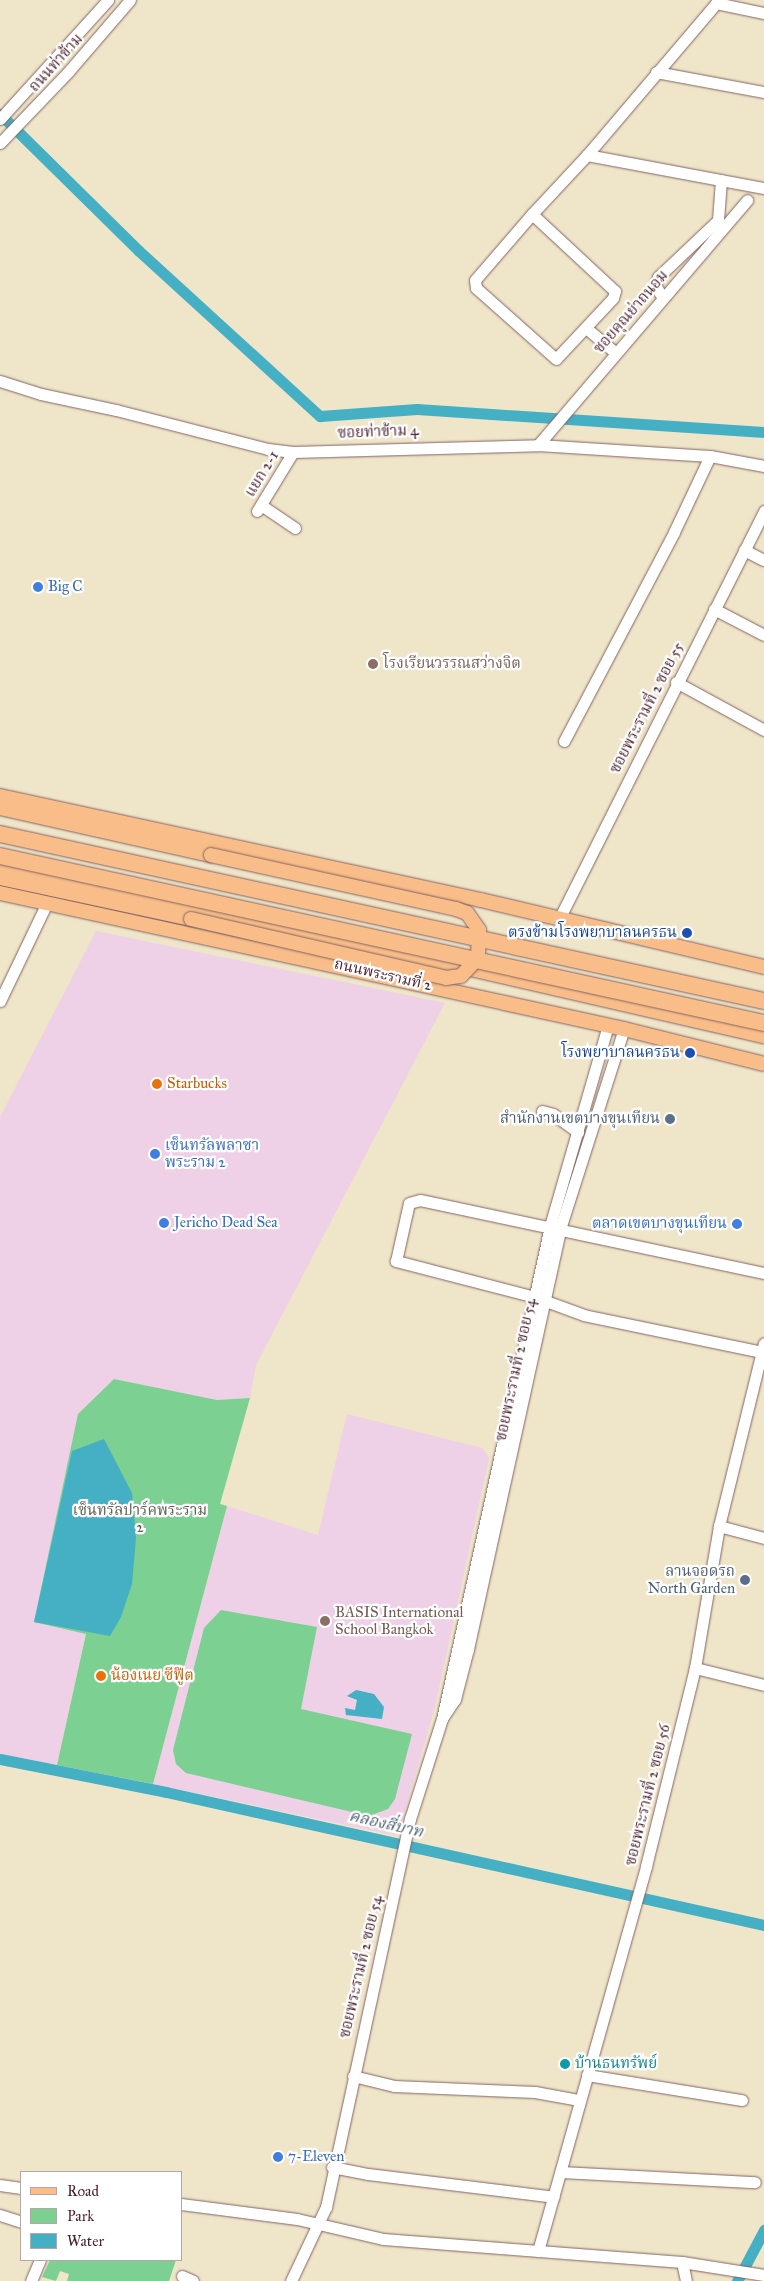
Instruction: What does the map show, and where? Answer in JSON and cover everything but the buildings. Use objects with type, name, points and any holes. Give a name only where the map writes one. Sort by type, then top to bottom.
[{"type":"highway","points":[[0,829],[764,995]]},
{"type":"highway","points":[[0,834],[764,1001]]},
{"type":"highway","points":[[0,856],[764,1023]]},
{"type":"highway","name":"ถนนพระรามที่ 2","points":[[0,867],[450,963],[764,1035]]},
{"type":"main road","points":[[0,796],[559,919],[764,967]]},
{"type":"main road","points":[[0,808],[456,909],[467,913],[479,930],[478,958],[461,976],[446,978],[190,919],[0,878]]},
{"type":"main road","name":"ถนนพระรามที่ 2","points":[[0,892],[624,1028],[764,1064]]},
{"type":"street","name":"ถนนท่าข้าม","points":[[3,116],[108,0]]},
{"type":"street","name":"ถนนท่าข้าม","points":[[0,143],[23,121],[130,0]]},
{"type":"street","points":[[532,214],[614,290],[614,298],[556,359],[474,285],[475,280],[532,214],[587,155],[656,72],[718,2],[764,13]]},
{"type":"street","points":[[656,72],[764,92]]},
{"type":"street","points":[[587,155],[764,188]]},
{"type":"street","points":[[663,298],[655,285],[658,277],[718,220],[721,180]]},
{"type":"street","name":"ซอยคุณย่าถนอม","points":[[538,445],[747,200]]},
{"type":"street","points":[[586,328],[616,353]]},
{"type":"street","name":"ซอยท่าข้าม 4","points":[[0,381],[41,394],[116,410],[268,449],[293,452],[538,445],[710,456],[764,466]]},
{"type":"street","name":"แยก 2-1","points":[[293,452],[259,508],[295,528]]},
{"type":"street","points":[[564,741],[710,456]]},
{"type":"street","name":"ซอยพระรามที่ 2 ซอย 55","points":[[559,919],[676,682],[764,511]]},
{"type":"street","points":[[744,550],[764,560]]},
{"type":"street","points":[[714,609],[764,635]]},
{"type":"street","points":[[676,682],[764,730]]},
{"type":"street","points":[[0,1001],[47,903]]},
{"type":"street","name":"ซอยพระรามที่ 2 ซอย 54","points":[[442,1719],[455,1699],[493,1542],[546,1302],[555,1227],[578,1132],[608,1025]]},
{"type":"street","name":"ซอยพระรามที่ 2 ซอย 54","points":[[291,2281],[316,2223],[326,2207],[332,2166],[394,1888],[410,1819],[442,1719],[534,1297],[555,1227],[624,1028]]},
{"type":"street","points":[[542,1111],[553,1114],[578,1132]]},
{"type":"street","points":[[763,1347],[584,1315],[534,1297],[396,1260],[406,1211],[412,1200],[420,1200],[555,1227],[764,1273]]},
{"type":"street","name":"ซอยพระรามที่ 2 ซอย 56","points":[[538,2250],[624,1938],[646,1866],[695,1668],[719,1526],[763,1347]]},
{"type":"street","points":[[719,1526],[764,1538]]},
{"type":"street","points":[[480,1538],[493,1542]]},
{"type":"street","points":[[695,1668],[764,1685]]},
{"type":"street","points":[[587,2075],[742,2100]]},
{"type":"street","points":[[352,2076],[394,2086],[535,2092],[579,2100]]},
{"type":"street","points":[[332,2166],[368,2174],[554,2197]]},
{"type":"street","points":[[561,2172],[754,2182]]},
{"type":"street","points":[[0,2185],[20,2188]]},
{"type":"street","points":[[182,2204],[316,2223],[383,2239],[682,2262],[764,2275]]},
{"type":"street","points":[[0,2214],[20,2222]]},
{"type":"street","points":[[31,2281],[40,2261]]},
{"type":"street","points":[[682,2262],[686,2281]]},
{"type":"street","points":[[182,2276],[193,2281]]},
{"type":"shaded area","points":[[96,931],[445,1003],[256,1365],[250,1398],[217,1400],[114,1379],[78,1414],[72,1451],[86,1633],[57,1765],[0,1754],[0,1117]]},
{"type":"shaded area","name":"BASIS International School Bangkok","points":[[347,1414],[482,1448],[489,1458],[435,1707],[398,1836],[153,1784],[227,1506],[318,1535]]},
{"type":"green space","name":"เซ็นทรัลปาร์คพระราม 2","points":[[114,1379],[217,1400],[250,1398],[220,1504],[227,1506],[153,1784],[57,1765],[86,1634],[34,1622],[78,1414]]},
{"type":"green space","points":[[221,1610],[317,1627],[301,1709],[412,1734],[395,1799],[388,1809],[369,1816],[186,1773],[176,1764],[173,1750],[204,1628]]},
{"type":"green space","points":[[50,2261],[176,2261],[169,2281],[67,2281],[69,2274],[60,2271],[56,2281],[42,2277]]},
{"type":"water","points":[[104,1439],[132,1493],[136,1538],[132,1584],[121,1617],[110,1636],[34,1622],[72,1451]]},
{"type":"water","points":[[356,1690],[374,1694],[384,1707],[382,1719],[346,1715],[345,1708],[355,1710],[357,1700],[347,1696]]},
{"type":"waterway","points":[[0,114],[139,251],[320,416],[417,409],[764,432]]},
{"type":"waterway","name":"คลองสี่บาท","points":[[0,1759],[166,1792],[764,1925]]},
{"type":"waterway","points":[[737,2281],[764,2230]]},
{"type":"place","name":"Big C","points":[[38,587]]},
{"type":"place","name":"โรงเรียนวรรณสว่างจิต","points":[[373,664]]},
{"type":"place","name":"ตรงข้ามโรงพยาบาลนครธน","points":[[687,933]]},
{"type":"place","name":"โรงพยาบาลนครธน","points":[[690,1053]]},
{"type":"place","name":"Starbucks","points":[[157,1084]]},
{"type":"place","name":"สำนักงานเขตบางขุนเทียน","points":[[670,1119]]},
{"type":"place","name":"เซ็นทรัลพลาซา พระราม 2","points":[[155,1154]]},
{"type":"place","name":"Jericho Dead Sea","points":[[164,1223]]},
{"type":"place","name":"ตลาดเขตบางขุนเทียน","points":[[737,1224]]},
{"type":"place","name":"ลานจอดรถ North Garden","points":[[745,1580]]},
{"type":"place","name":"BASIS International School Bangkok","points":[[325,1621]]},
{"type":"place","name":"น้องเนย ซีฟู๊ต","points":[[101,1676]]},
{"type":"place","name":"บ้านธนทรัพย์","points":[[565,2064]]},
{"type":"place","name":"7-Eleven","points":[[278,2157]]}]
